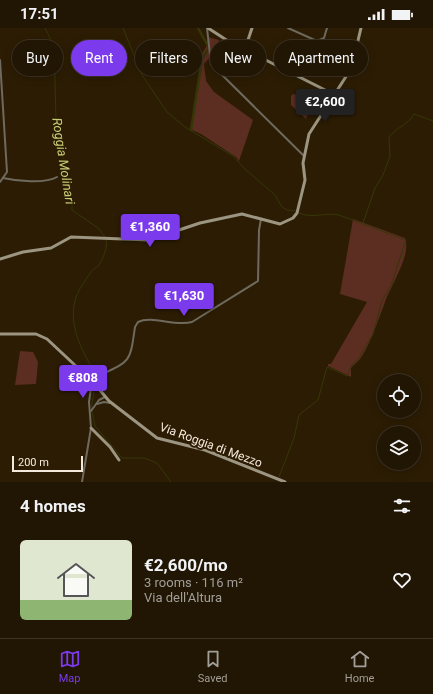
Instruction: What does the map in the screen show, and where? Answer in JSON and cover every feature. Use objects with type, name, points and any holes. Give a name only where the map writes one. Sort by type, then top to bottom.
[{"type":"street","points":[[208,28],[229,40]]},
{"type":"street","points":[[208,28],[211,64],[304,156]]},
{"type":"street","points":[[248,40],[252,28]]},
{"type":"street","points":[[288,28],[317,41],[324,38],[327,28]]},
{"type":"street","points":[[0,260],[23,252],[51,248],[71,237],[149,240],[200,223],[242,214],[280,224],[292,218],[297,213],[305,180],[304,156],[313,126],[347,75],[356,49],[361,28]]},
{"type":"street","points":[[0,60],[7,172],[0,182]]},
{"type":"street","points":[[266,60],[335,95]]},
{"type":"street","points":[[3,178],[20,181],[46,180],[57,177]]},
{"type":"street","points":[[91,411],[101,394],[96,385],[100,375],[118,368],[127,360],[135,327],[138,322],[146,320],[182,324],[192,322],[258,281],[259,230],[261,219]]},
{"type":"street","name":"Via Roggia di Mezzo","points":[[0,334],[36,334],[47,340],[96,385],[112,404],[157,438],[205,450],[285,482]]},
{"type":"street","points":[[82,482],[91,428],[91,411],[89,402],[91,388]]},
{"type":"street","points":[[96,404],[105,397]]},
{"type":"street","points":[[96,404],[104,402],[112,404]]},
{"type":"street","points":[[91,428],[110,447],[119,460]]},
{"type":"shaded area","points":[[208,37],[219,40],[210,40],[210,57],[204,64],[206,81],[214,92],[253,120],[239,161],[236,157],[201,134],[190,129],[195,109],[199,76],[202,76],[202,54],[206,47]]},
{"type":"shaded area","points":[[293,94],[311,98],[313,100],[306,119],[291,105],[291,96]]},
{"type":"shaded area","points":[[353,219],[405,238],[406,245],[403,262],[372,337],[362,356],[351,368],[351,377],[328,366],[328,364],[331,364],[367,302],[340,294]]},
{"type":"shaded area","points":[[20,351],[33,352],[38,362],[36,384],[15,385]]},
{"type":"waterway","name":"Roggia Molinari","points":[[45,28],[54,46],[56,119],[64,163],[72,194],[72,210],[98,228],[105,237]]},
{"type":"waterway","points":[[123,28],[142,75],[167,112],[185,127],[233,156],[245,169],[275,195],[282,207],[287,210],[296,211]]},
{"type":"waterway","points":[[191,130],[202,59],[209,48],[198,28]]},
{"type":"waterway","points":[[363,223],[375,188],[383,175],[390,156],[389,137],[409,121],[414,114],[433,121]]},
{"type":"waterway","points":[[279,477],[294,438],[299,415],[318,400],[327,367],[347,376],[352,365],[359,358],[373,334],[382,301],[392,283],[406,240],[339,215],[304,215],[299,213]]},
{"type":"waterway","name":"Roggia Molinari","points":[[95,383],[97,376],[78,340],[75,331],[73,311],[79,290],[91,272],[98,266],[103,257],[106,250],[106,240]]},
{"type":"waterway","name":"Roggia Molinari","points":[[91,409],[95,386]]},
{"type":"waterway","name":"Roggia Molinari","points":[[92,412],[95,426],[122,458],[144,458],[157,463],[171,482]]}]
